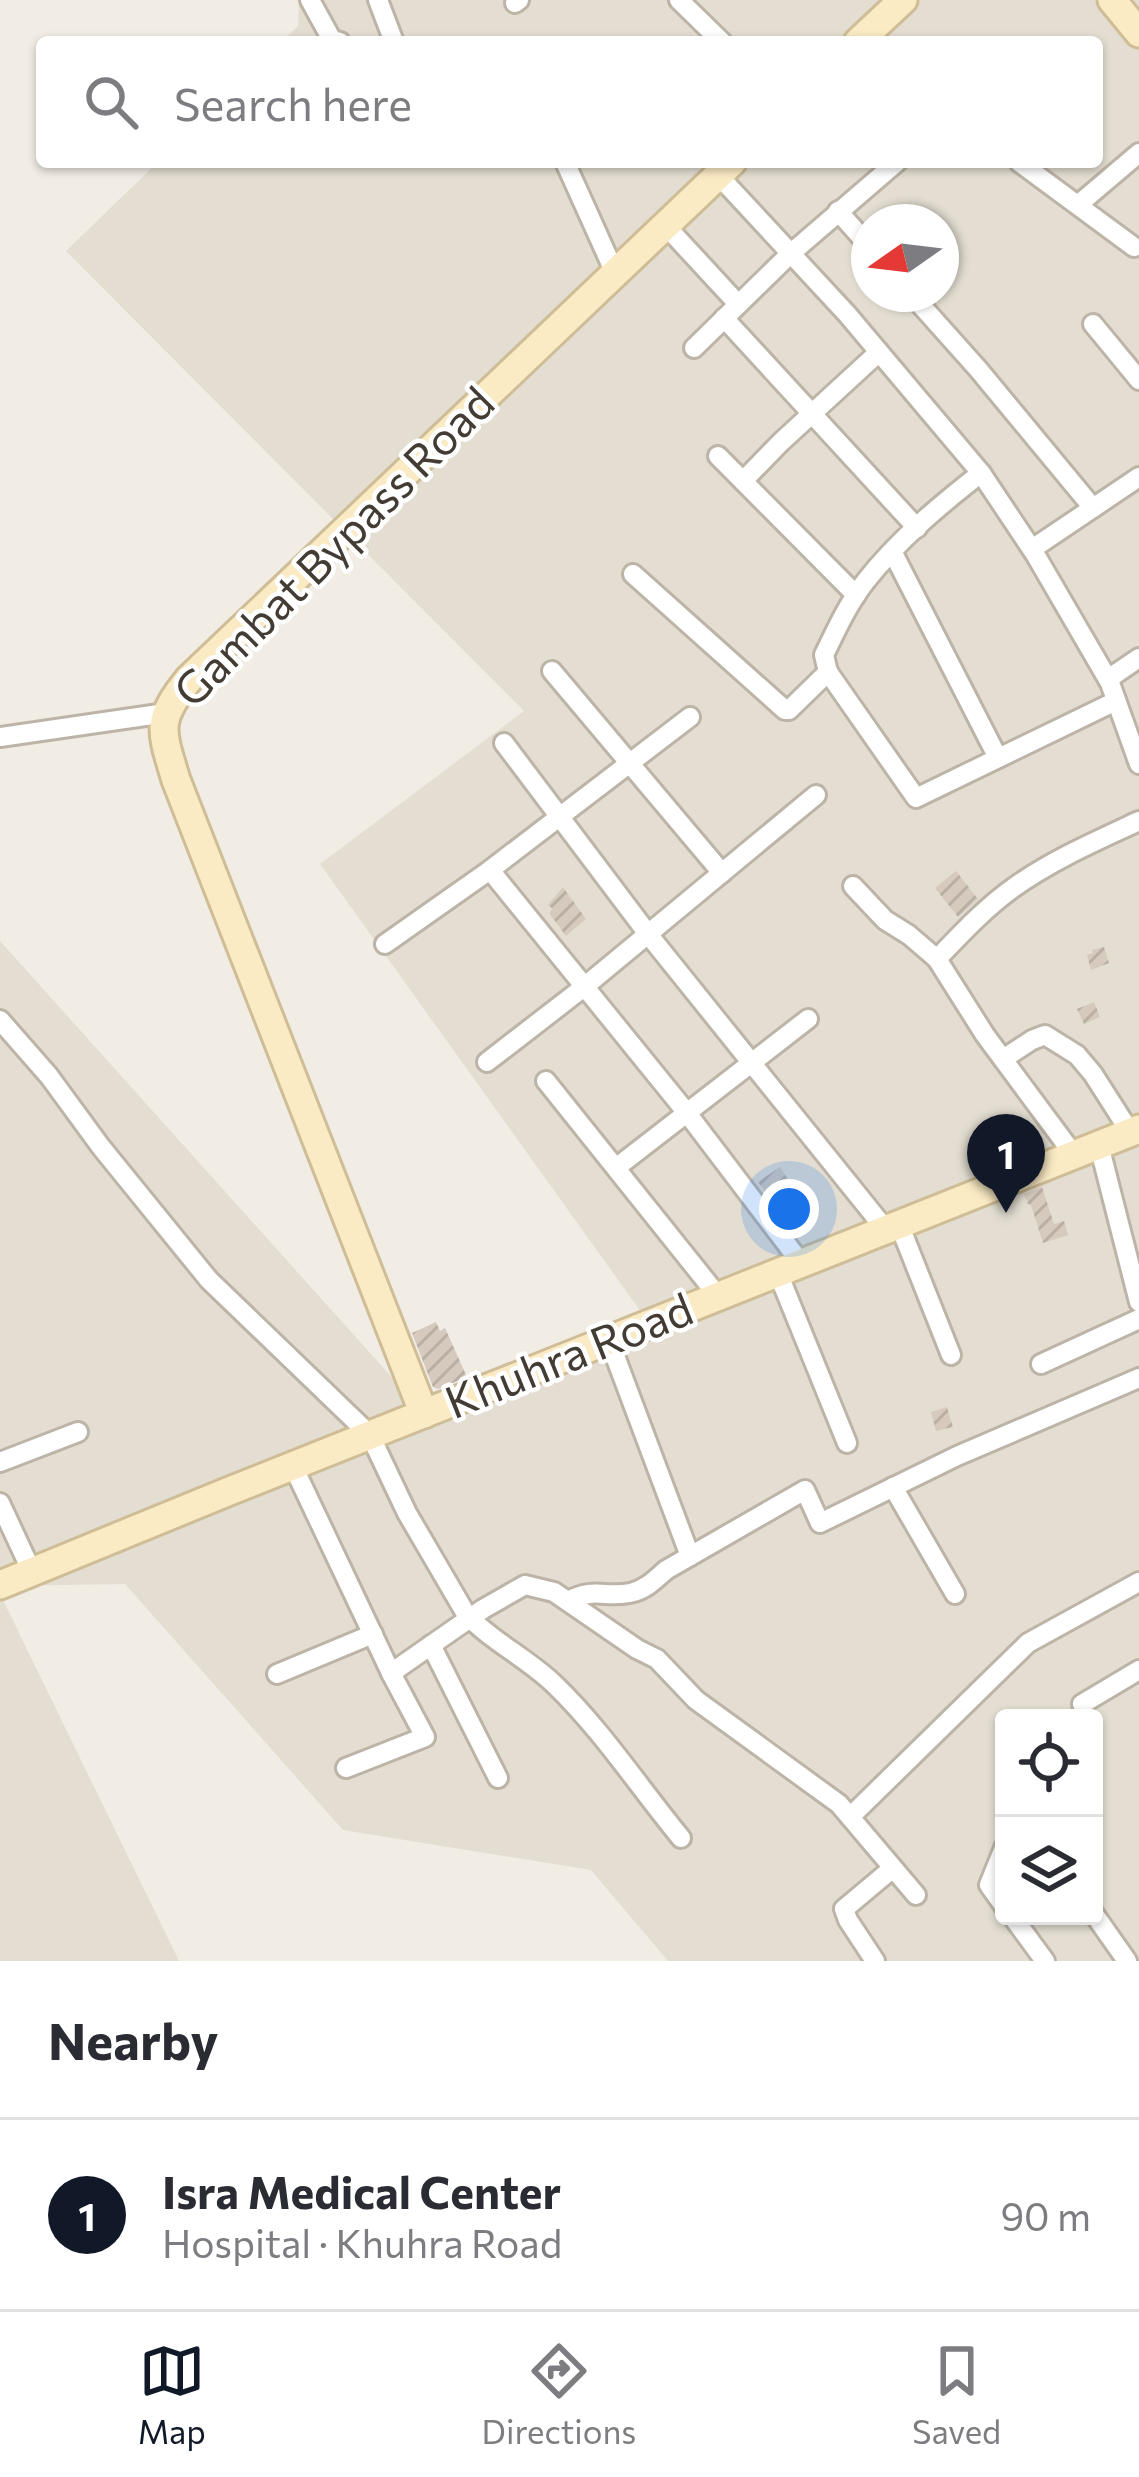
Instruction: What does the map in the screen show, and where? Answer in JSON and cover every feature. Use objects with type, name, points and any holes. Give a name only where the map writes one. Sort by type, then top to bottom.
[{"type":"street","points":[[310,0],[330,36]]},
{"type":"street","points":[[378,0],[392,36]]},
{"type":"street","points":[[680,0],[716,36]]},
{"type":"street","points":[[864,36],[903,0]]},
{"type":"street","points":[[1112,0],[1139,33]]},
{"type":"street","points":[[1078,204],[1139,153]]},
{"type":"street","points":[[569,168],[615,273]]},
{"type":"street","points":[[725,168],[790,254],[982,473],[1108,679],[1139,764]]},
{"type":"street","name":"Gambat Bypass Road","points":[[424,1414],[176,780],[165,742],[166,713],[189,679],[725,168]]},
{"type":"street","points":[[694,348],[790,254],[890,168]]},
{"type":"street","points":[[1027,168],[1134,248]]},
{"type":"street","points":[[838,211],[851,226]]},
{"type":"street","points":[[665,225],[811,414],[917,528]]},
{"type":"street","points":[[927,312],[1093,508]]},
{"type":"street","points":[[1093,324],[1139,380]]},
{"type":"street","points":[[743,481],[879,352]]},
{"type":"street","points":[[718,456],[856,595]]},
{"type":"street","points":[[982,473],[932,511],[856,595],[824,655],[828,672],[916,798],[1116,701]]},
{"type":"street","points":[[1032,549],[1139,477]]},
{"type":"street","points":[[893,553],[998,758]]},
{"type":"street","points":[[633,574],[785,710],[795,706],[828,672]]},
{"type":"street","points":[[1108,679],[1139,658]]},
{"type":"street","points":[[552,671],[722,873]]},
{"type":"street","points":[[0,737],[166,713]]},
{"type":"street","points":[[385,944],[690,717]]},
{"type":"street","points":[[504,743],[648,934],[893,1227],[951,1355]]},
{"type":"street","points":[[487,1062],[816,795]]},
{"type":"street","points":[[937,958],[1015,886],[1062,857],[1139,821]]},
{"type":"street","points":[[490,869],[687,1113],[789,1268],[847,1443]]},
{"type":"street","points":[[853,886],[885,920],[937,958],[1003,1059],[1086,1150],[1139,1302]]},
{"type":"street","points":[[617,1167],[808,1019]]},
{"type":"street","points":[[0,1020],[209,1280],[370,1435],[407,1513],[470,1618],[526,1659],[573,1704],[681,1838]]},
{"type":"street","points":[[1003,1059],[1045,1035],[1069,1048],[1135,1131]]},
{"type":"street","points":[[546,1081],[718,1296]]},
{"type":"street","name":"Khuhra Road","points":[[0,1585],[1135,1131]]},
{"type":"street","points":[[1041,1364],[1139,1319]]},
{"type":"street","points":[[609,1340],[690,1556]]},
{"type":"street","points":[[568,1601],[592,1592],[626,1594],[646,1587],[666,1570],[805,1490],[820,1523],[957,1456],[1139,1378]]},
{"type":"street","points":[[0,1462],[78,1432]]},
{"type":"street","points":[[293,1466],[425,1737],[346,1768]]},
{"type":"street","points":[[893,1487],[955,1594]]},
{"type":"street","points":[[0,1503],[32,1572]]},
{"type":"street","points":[[850,1817],[1028,1643],[1139,1582]]},
{"type":"street","points":[[391,1673],[525,1585],[554,1592],[657,1659],[696,1700],[839,1804],[916,1895]]},
{"type":"street","points":[[277,1674],[373,1634]]},
{"type":"street","points":[[431,1645],[498,1778]]},
{"type":"street","points":[[1082,1703],[1139,1670]]},
{"type":"street","points":[[875,1961],[844,1910],[893,1868]]},
{"type":"street","points":[[1019,1925],[1045,1961]]},
{"type":"street","points":[[1101,1925],[1127,1961]]},
{"type":"shaded area","points":[[299,0],[1139,0],[1139,1961],[668,1961],[591,1870],[343,1830],[125,1584],[0,1586],[0,941],[424,1413],[649,1323],[320,864],[524,711],[66,251],[152,168],[1103,168],[1103,36],[287,36],[298,26]]},
{"type":"shaded area","points":[[0,1594],[179,1961],[0,1961]]},
{"type":"building","points":[[956,871],[978,899],[958,917],[935,888]]},
{"type":"building","points":[[563,887],[586,919],[566,936],[548,905]]},
{"type":"building","points":[[1104,947],[1109,963],[1091,970],[1087,955]]},
{"type":"building","points":[[1094,1002],[1100,1017],[1084,1024],[1077,1009]]},
{"type":"building","points":[[780,1167],[797,1193],[776,1207],[758,1182]]},
{"type":"building","points":[[1042,1187],[1054,1224],[1064,1221],[1068,1235],[1043,1243],[1024,1194]]},
{"type":"building","points":[[436,1322],[440,1331],[445,1328],[467,1377],[438,1389],[433,1387],[412,1333]]},
{"type":"building","points":[[947,1407],[953,1427],[936,1431],[931,1412]]},
{"type":"place","name":"Isra Medical Center","points":[[1006,1213]]}]
